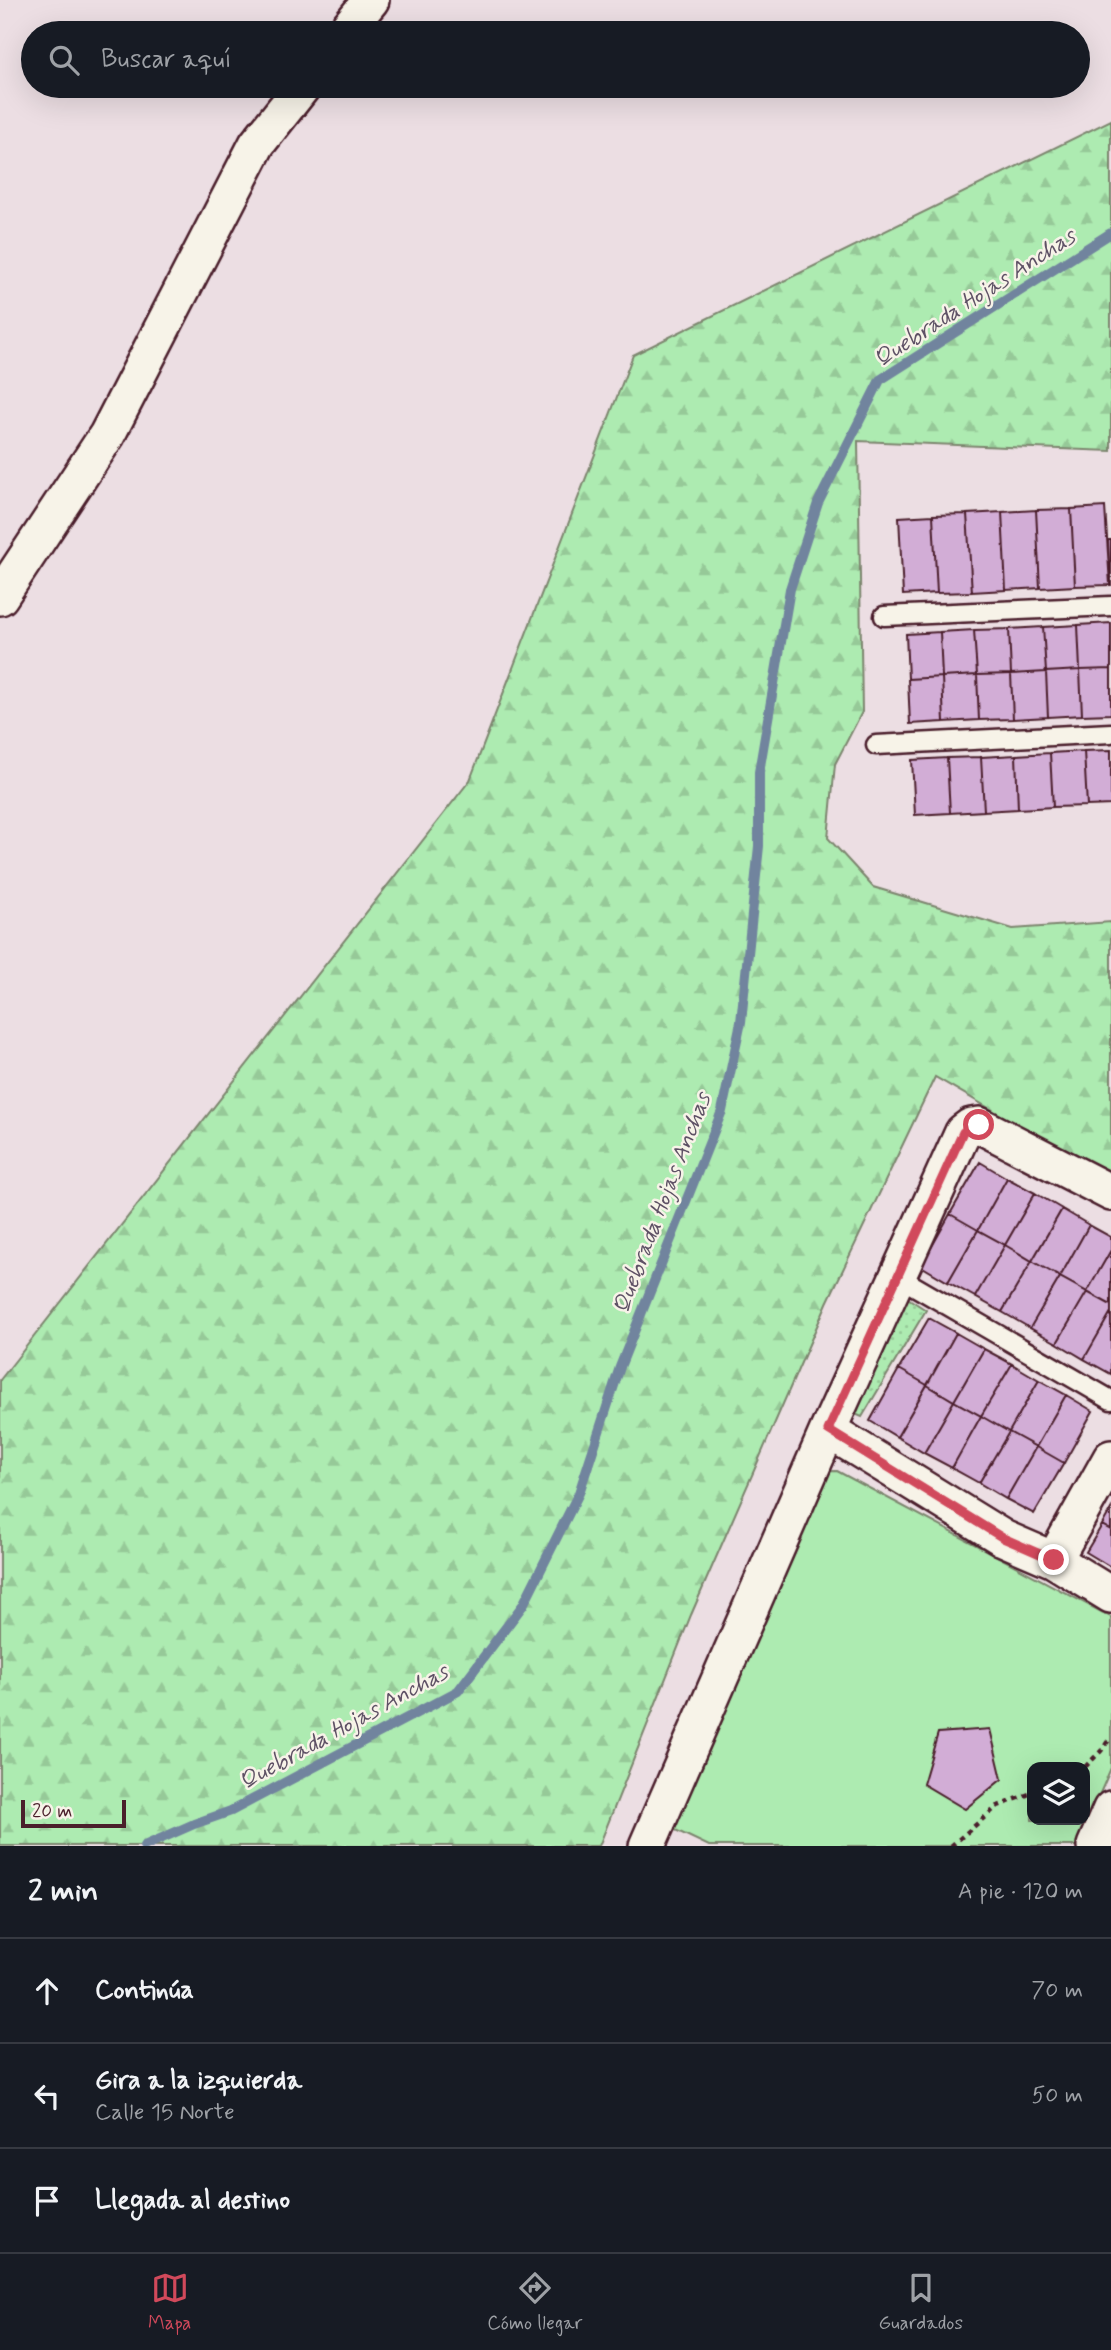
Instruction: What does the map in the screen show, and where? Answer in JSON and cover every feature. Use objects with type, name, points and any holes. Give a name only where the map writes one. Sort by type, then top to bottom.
[{"type":"street","points":[[354,21],[371,0]]},
{"type":"street","points":[[0,597],[107,435],[257,145],[294,98]]},
{"type":"street","points":[[654,1841],[828,1430],[963,1132],[971,1126],[979,1125],[1111,1193]]},
{"type":"street","points":[[828,1430],[1003,1538],[1054,1560],[1111,1595]]},
{"type":"street","points":[[1054,1560],[1111,1458]]},
{"type":"street","points":[[1095,1846],[1111,1809]]},
{"type":"lane","points":[[884,617],[1111,606]]},
{"type":"lane","points":[[876,745],[1111,733]]},
{"type":"lane","points":[[897,1276],[1111,1400]]},
{"type":"path","points":[[1090,1762],[1111,1737]]},
{"type":"path","points":[[951,1846],[998,1806],[1027,1795]]},
{"type":"green space","points":[[1111,120],[1111,451],[858,441],[862,712],[835,764],[828,838],[873,887],[1013,929],[1111,922],[1111,1179],[935,1077],[827,1303],[691,1615],[599,1846],[0,1846],[0,1380],[470,780],[633,355]]},
{"type":"green space","points":[[900,1293],[926,1310],[862,1417],[825,1401]]},
{"type":"green space","points":[[837,1471],[1111,1617],[1111,1768],[1090,1816],[1090,1762],[1027,1762],[1027,1825],[1086,1825],[1077,1846],[709,1846],[650,1818],[791,1472]]},
{"type":"building","points":[[1105,507],[1110,585],[1075,586],[1071,509]]},
{"type":"building","points":[[1071,509],[1075,586],[1040,588],[1036,510]]},
{"type":"building","points":[[1036,510],[1040,588],[1006,590],[1002,512]]},
{"type":"building","points":[[1002,512],[1006,590],[972,592],[967,514]]},
{"type":"building","points":[[967,514],[972,592],[937,593],[933,515]]},
{"type":"building","points":[[933,515],[937,593],[903,595],[899,517]]},
{"type":"building","points":[[1108,540],[1111,540],[1111,585],[1110,585]]},
{"type":"building","points":[[1111,623],[1111,669],[1080,670],[1078,625]]},
{"type":"building","points":[[1078,625],[1080,670],[1046,672],[1043,627]]},
{"type":"building","points":[[1043,627],[1046,672],[1011,674],[1009,629]]},
{"type":"building","points":[[1009,629],[1011,674],[977,675],[974,630]]},
{"type":"building","points":[[974,630],[977,675],[942,677],[940,632]]},
{"type":"building","points":[[940,632],[942,677],[908,679],[906,634]]},
{"type":"building","points":[[1111,669],[1111,714],[1082,715],[1080,670]]},
{"type":"building","points":[[1080,670],[1082,715],[1048,717],[1046,672]]},
{"type":"building","points":[[1046,672],[1048,717],[1013,719],[1011,674]]},
{"type":"building","points":[[1011,674],[1013,719],[979,720],[977,675]]},
{"type":"building","points":[[977,675],[979,720],[944,722],[942,677]]},
{"type":"building","points":[[942,677],[944,722],[910,724],[908,679]]},
{"type":"building","points":[[1111,750],[1111,805],[1087,806],[1084,751]]},
{"type":"building","points":[[1084,751],[1087,806],[1053,807],[1050,753]]},
{"type":"building","points":[[1050,753],[1053,807],[1018,809],[1016,755]]},
{"type":"building","points":[[1016,755],[1018,809],[984,811],[981,757]]},
{"type":"building","points":[[981,757],[984,811],[950,813],[947,758]]},
{"type":"building","points":[[947,758],[950,813],[915,815],[912,760]]},
{"type":"building","points":[[980,1162],[1007,1178],[978,1230],[950,1214]]},
{"type":"building","points":[[1007,1178],[1035,1193],[1005,1245],[978,1230]]},
{"type":"building","points":[[1035,1193],[1062,1209],[1032,1261],[1005,1245]]},
{"type":"building","points":[[1062,1209],[1089,1225],[1060,1277],[1032,1261]]},
{"type":"building","points":[[950,1214],[978,1230],[948,1282],[921,1266]]},
{"type":"building","points":[[1089,1225],[1111,1237],[1111,1250],[1087,1292],[1060,1277]]},
{"type":"building","points":[[978,1230],[1005,1245],[975,1297],[948,1282]]},
{"type":"building","points":[[1005,1245],[1032,1261],[1002,1312],[975,1297]]},
{"type":"building","points":[[1111,1250],[1111,1305],[1087,1292]]},
{"type":"building","points":[[1032,1261],[1060,1277],[1030,1328],[1002,1312]]},
{"type":"building","points":[[1060,1277],[1087,1292],[1057,1343],[1030,1328]]},
{"type":"building","points":[[1087,1292],[1111,1305],[1111,1312],[1084,1359],[1057,1343]]},
{"type":"building","points":[[1111,1312],[1111,1374],[1084,1359]]},
{"type":"building","points":[[929,1318],[956,1333],[927,1385],[899,1369]]},
{"type":"building","points":[[956,1333],[984,1349],[954,1401],[927,1385]]},
{"type":"building","points":[[984,1349],[1012,1364],[981,1416],[954,1401]]},
{"type":"building","points":[[1012,1364],[1039,1380],[1009,1432],[981,1416]]},
{"type":"building","points":[[899,1369],[927,1385],[897,1437],[870,1421]]},
{"type":"building","points":[[1039,1380],[1066,1395],[1036,1447],[1009,1432]]},
{"type":"building","points":[[927,1385],[954,1401],[924,1453],[897,1437]]},
{"type":"building","points":[[1066,1395],[1093,1411],[1064,1463],[1036,1447]]},
{"type":"building","points":[[954,1401],[981,1416],[952,1468],[924,1453]]},
{"type":"building","points":[[981,1416],[1009,1432],[979,1483],[952,1468]]},
{"type":"building","points":[[1009,1432],[1036,1447],[1006,1499],[979,1483]]},
{"type":"building","points":[[1036,1447],[1064,1463],[1034,1514],[1006,1499]]},
{"type":"building","points":[[1111,1509],[1111,1530],[1102,1525]]},
{"type":"building","points":[[1102,1525],[1111,1530],[1111,1567],[1086,1552]]},
{"type":"building","points":[[990,1729],[1002,1779],[965,1809],[923,1784],[938,1733]]},
{"type":"waterway","name":"Quebrada Hojas Anchas","points":[[144,1846],[231,1811],[458,1691],[523,1605],[579,1493],[620,1367],[722,1111],[741,1022],[759,846],[759,772],[790,589],[818,503],[880,380],[1111,233]]},
{"type":"route","points":[[979,1125],[971,1126],[963,1132],[828,1430],[1003,1538],[1054,1560]]}]
